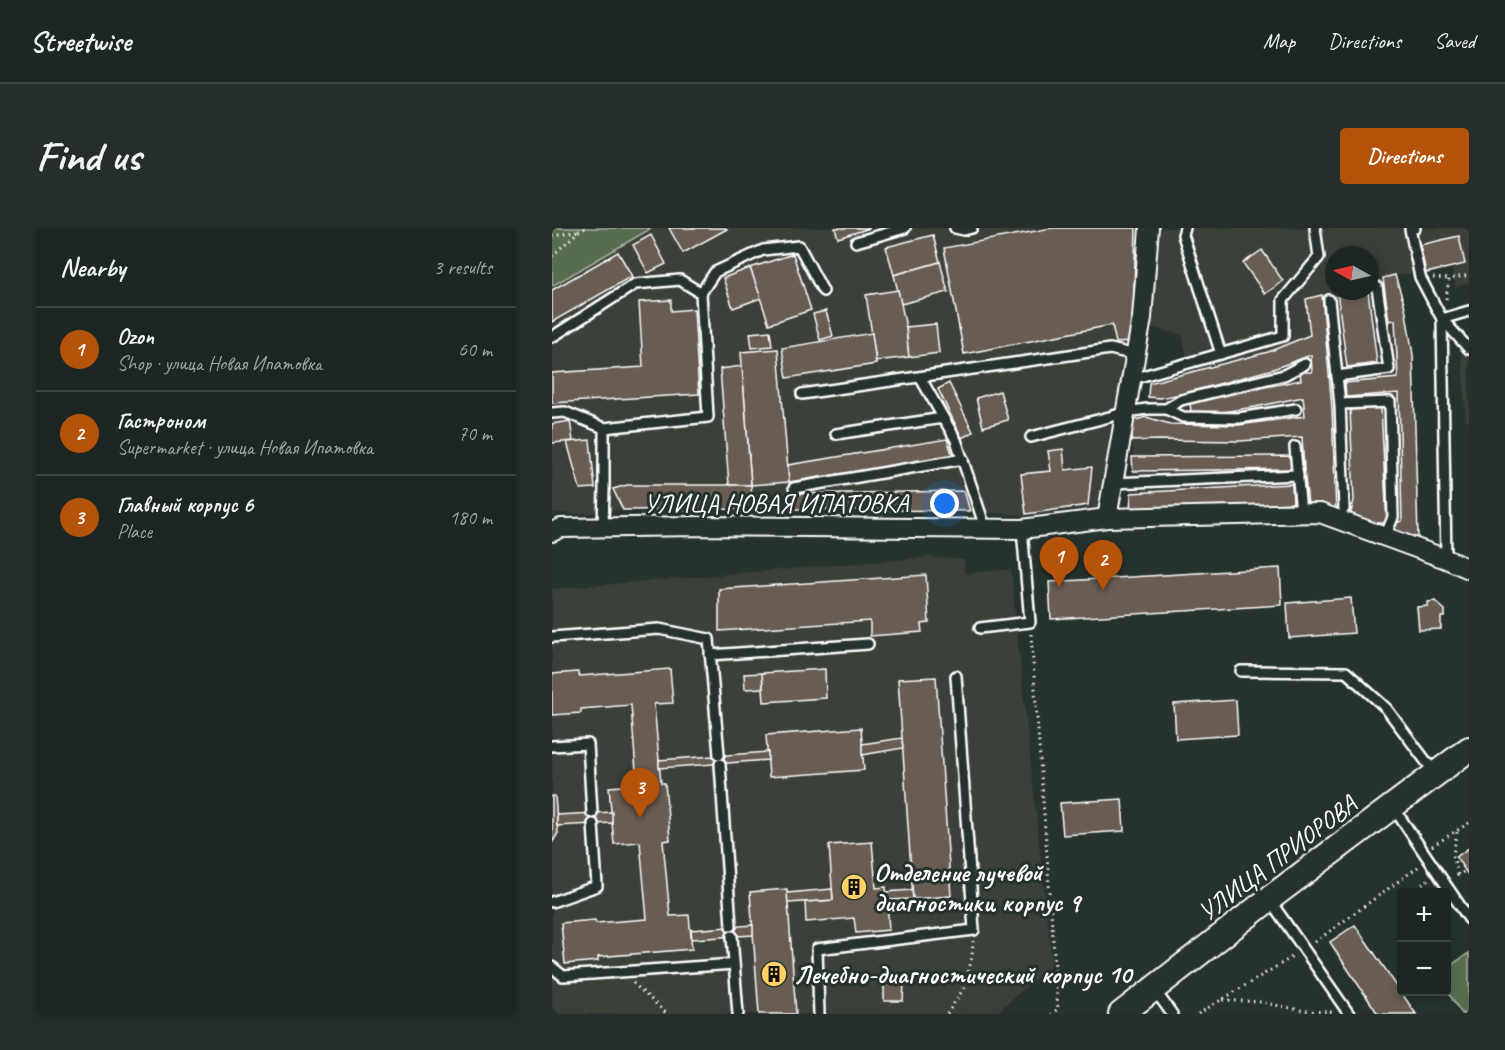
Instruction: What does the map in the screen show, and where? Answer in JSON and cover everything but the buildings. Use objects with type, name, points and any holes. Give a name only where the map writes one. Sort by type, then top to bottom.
[{"type":"street","points":[[1107,518],[1143,318],[1149,228]]},
{"type":"street","name":"УЛИЦА НОВАЯ ИПАТОВКА","points":[[552,532],[561,528],[698,526],[986,530],[1022,529],[1107,518],[1320,513],[1469,569]]},
{"type":"street","name":"УЛИЦА ПРИОРОВА","points":[[1121,1014],[1269,899],[1469,749]]},
{"type":"lane","points":[[856,242],[905,228]]},
{"type":"lane","points":[[955,228],[964,230],[972,228]]},
{"type":"lane","points":[[1185,228],[1183,235],[1221,354]]},
{"type":"lane","points":[[1132,379],[1283,336],[1283,300],[1319,257],[1315,228]]},
{"type":"lane","points":[[1415,228],[1410,230],[1420,277],[1442,319],[1469,349]]},
{"type":"lane","points":[[552,413],[565,412],[604,428],[708,417],[701,294],[715,272],[763,250],[799,246],[823,291]]},
{"type":"lane","points":[[552,337],[635,284],[680,280],[701,294]]},
{"type":"lane","points":[[1329,300],[1340,404],[1344,509]]},
{"type":"lane","points":[[1337,376],[1389,369],[1379,300]]},
{"type":"lane","points":[[1442,319],[1469,311]]},
{"type":"lane","points":[[1442,319],[1446,559]]},
{"type":"lane","points":[[802,394],[1110,349],[1136,355]]},
{"type":"lane","points":[[1166,409],[1181,400],[1284,375],[1305,364]]},
{"type":"lane","points":[[920,377],[956,440],[986,530]]},
{"type":"lane","points":[[1340,404],[1390,402],[1393,517],[1385,537]]},
{"type":"lane","points":[[1031,436],[1126,412],[1147,409],[1166,409],[1183,417],[1239,418],[1296,409]]},
{"type":"lane","points":[[836,434],[943,418]]},
{"type":"lane","points":[[603,528],[604,428]]},
{"type":"lane","points":[[1295,447],[1301,513]]},
{"type":"lane","points":[[794,488],[963,459]]},
{"type":"lane","points":[[1113,483],[1298,475]]},
{"type":"lane","points":[[980,628],[1030,622],[1022,529]]},
{"type":"lane","points":[[552,637],[659,629],[709,639],[738,1014]]},
{"type":"lane","points":[[711,655],[868,644]]},
{"type":"lane","points":[[1241,671],[1346,672],[1386,708],[1436,774]]},
{"type":"lane","points":[[819,1014],[817,949],[974,930],[956,676]]},
{"type":"lane","points":[[552,746],[588,744],[592,813]]},
{"type":"lane","points":[[1392,806],[1469,919]]},
{"type":"lane","points":[[552,902],[597,886],[593,824]]},
{"type":"lane","points":[[1269,899],[1349,1014]]},
{"type":"lane","points":[[552,968],[563,976],[734,964]]},
{"type":"lane","points":[[1154,989],[1172,1014]]},
{"type":"path","points":[[552,236],[586,228]]},
{"type":"path","points":[[552,256],[580,230]]},
{"type":"path","points":[[1454,278],[1469,275]]},
{"type":"path","points":[[1030,622],[1058,1009],[1051,1014]]},
{"type":"path","points":[[1198,1014],[1304,950],[1469,823]]},
{"type":"path","points":[[1457,830],[1453,855],[1458,875]]},
{"type":"path","points":[[947,1014],[964,988],[972,957],[974,930]]},
{"type":"path","points":[[620,972],[667,1014]]},
{"type":"path","points":[[1223,1000],[1261,1002],[1305,1011],[1349,1014]]},
{"type":"shaded area","points":[[552,228],[1136,228],[1130,342],[1099,507],[1029,516],[970,511],[753,509],[552,513]]},
{"type":"shaded area","points":[[1161,228],[1469,228],[1469,283],[1456,287],[1451,269],[1426,275],[1426,273],[1395,275],[1405,307],[1413,355],[1418,537],[1411,539],[1308,504],[1130,513],[1133,471],[1132,421],[1146,417],[1149,383],[1191,373],[1182,335],[1150,327]]},
{"type":"shaded area","points":[[1469,344],[1469,421],[1466,421],[1461,348]]},
{"type":"shaded area","points":[[931,557],[964,560],[964,574],[1011,569],[1052,964],[995,1014],[560,1014],[552,1007],[552,589]]},
{"type":"green space","points":[[552,228],[652,228],[552,286]]},
{"type":"green space","points":[[1469,953],[1469,1014],[1462,1014],[1450,996],[1451,965]]},
{"type":"place","name":"Ozon","points":[[1059,587]]},
{"type":"place","name":"Гастроном","points":[[1103,590]]},
{"type":"place","name":"Главный корпус 6","points":[[640,818]]},
{"type":"place","name":"Отделение лучевой диагностики корпус 9","points":[[854,887]]},
{"type":"place","name":"Лечебно-диагностический корпус 10","points":[[774,974]]}]
